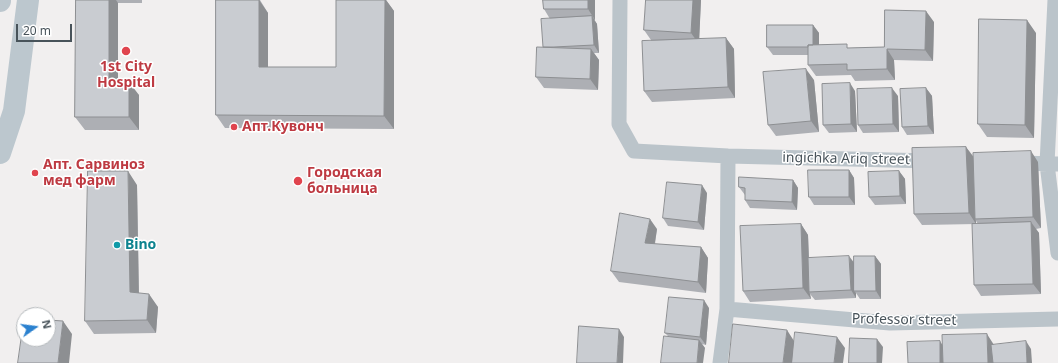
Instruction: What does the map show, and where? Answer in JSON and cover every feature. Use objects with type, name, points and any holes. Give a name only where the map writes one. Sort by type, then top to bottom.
[{"type":"main road","points":[[0,153],[14,111],[28,0]]},
{"type":"street","name":"ingichka Ariq street","points":[[620,0],[619,124],[634,150],[728,156],[943,161]]},
{"type":"street","points":[[1055,0],[1053,164],[1058,253]]},
{"type":"street","points":[[720,363],[727,309],[728,156]]},
{"type":"street","points":[[1007,163],[1053,164]]},
{"type":"street","name":"Professor street","points":[[727,309],[890,323],[1058,319]]},
{"type":"building","points":[[76,0],[109,0],[109,81],[129,82],[129,117],[75,117]]},
{"type":"building","points":[[216,0],[259,0],[259,67],[336,67],[336,0],[385,0],[384,116],[216,115]]},
{"type":"building","points":[[543,0],[588,0],[588,9],[544,9]]},
{"type":"building","points":[[646,0],[693,0],[691,33],[644,30]]},
{"type":"building","points":[[885,10],[926,11],[925,50],[887,49],[887,69],[847,70],[847,64],[808,65],[808,45],[847,44],[847,48],[884,47]]},
{"type":"building","points":[[592,16],[594,45],[543,47],[541,19]]},
{"type":"building","points":[[979,19],[1027,20],[1025,125],[978,124]]},
{"type":"building","points":[[767,25],[813,25],[813,45],[808,45],[808,47],[767,47]]},
{"type":"building","points":[[726,38],[728,87],[644,91],[642,41]]},
{"type":"building","points":[[537,47],[591,49],[590,79],[536,77]]},
{"type":"building","points":[[806,69],[811,121],[768,125],[763,72]]},
{"type":"building","points":[[850,83],[851,124],[823,125],[822,84]]},
{"type":"building","points":[[892,88],[893,124],[858,125],[857,89]]},
{"type":"building","points":[[926,88],[928,126],[902,127],[900,89]]},
{"type":"building","points":[[966,147],[969,213],[914,214],[912,148]]},
{"type":"building","points":[[1031,151],[1033,217],[975,219],[973,153]]},
{"type":"building","points":[[808,170],[849,170],[849,197],[809,197]]},
{"type":"building","name":"Bino","points":[[88,171],[128,171],[130,292],[149,294],[147,320],[85,321]]},
{"type":"building","points":[[899,171],[900,196],[869,197],[868,172]]},
{"type":"building","points":[[739,177],[793,180],[792,202],[745,200],[745,188],[739,187]]},
{"type":"building","points":[[667,182],[702,185],[698,222],[663,218]]},
{"type":"building","points":[[620,213],[650,219],[645,243],[701,247],[698,282],[611,271]]},
{"type":"building","points":[[1031,222],[1033,284],[974,285],[972,224]]},
{"type":"building","points":[[801,224],[803,288],[743,291],[740,226]]},
{"type":"building","points":[[849,256],[851,290],[809,292],[808,258]]},
{"type":"building","points":[[854,256],[875,256],[876,291],[854,291]]},
{"type":"building","points":[[669,297],[704,300],[700,337],[665,333]]},
{"type":"building","points":[[56,321],[63,321],[58,363],[18,363],[20,347],[56,347]]},
{"type":"building","points":[[733,324],[787,330],[783,363],[729,363]]},
{"type":"building","points":[[579,326],[619,329],[617,363],[577,363]]},
{"type":"building","points":[[795,332],[837,337],[834,363],[792,363]]},
{"type":"building","points":[[987,334],[988,363],[943,363],[942,335]]},
{"type":"building","points":[[664,336],[699,340],[697,363],[661,363]]},
{"type":"building","points":[[850,338],[877,339],[877,363],[849,363]]},
{"type":"building","points":[[940,341],[940,363],[908,363],[907,342]]},
{"type":"building","points":[[1026,341],[1027,363],[993,363],[991,345]]},
{"type":"place","name":"1st City Hospital","points":[[126,51]]},
{"type":"place","name":"Апт.Кувонч","points":[[234,127]]},
{"type":"place","name":"Апт. Сарвиноз мед фарм","points":[[35,173]]},
{"type":"place","name":"Городская больница","points":[[298,181]]},
{"type":"place","name":"Bino","points":[[117,245]]}]
